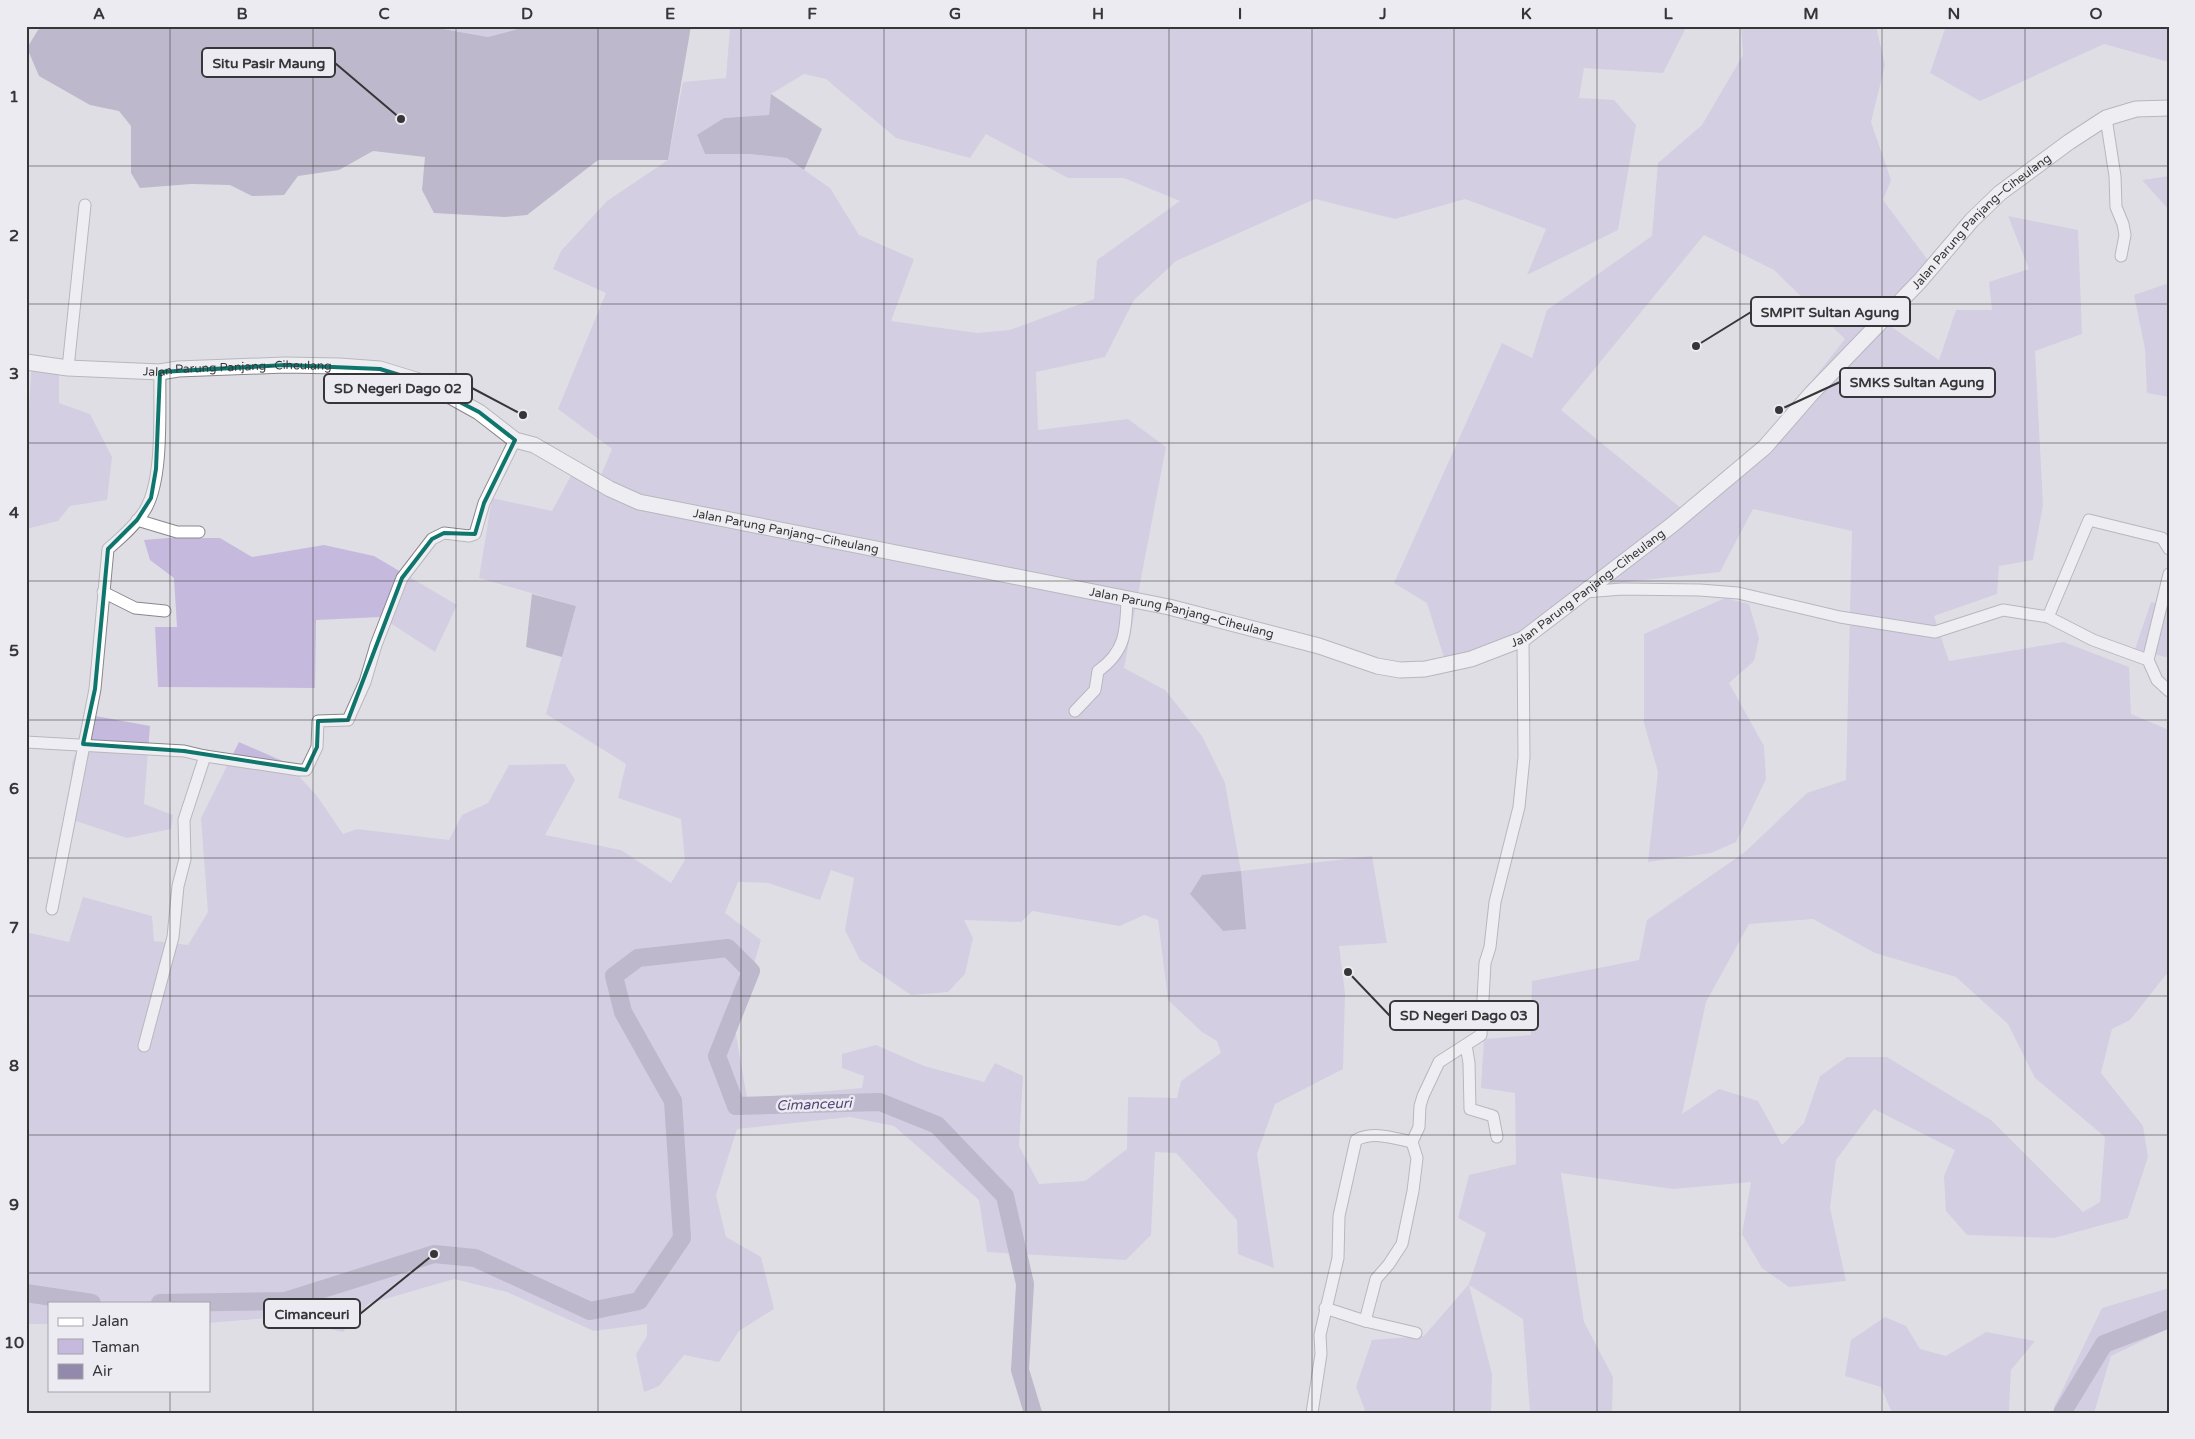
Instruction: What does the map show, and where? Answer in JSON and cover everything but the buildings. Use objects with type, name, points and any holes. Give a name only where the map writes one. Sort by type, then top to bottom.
[{"type":"street","name":"Jalan Parung Panjang–Ciheulang","points":[[26,362],[68,368],[160,372],[178,369],[285,365],[380,369],[419,381],[452,396],[479,412],[515,440],[534,446],[610,489],[639,502],[1169,607],[1319,646],[1377,666],[1400,670],[1425,669],[1471,659],[1524,639],[1583,592],[1672,526],[1765,447],[1811,394],[1920,280],[1972,220],[2000,193],[2106,118],[2136,109],[2169,108]]},
{"type":"street","points":[[2106,118],[2115,176],[2116,207],[2125,235],[2121,256]]},
{"type":"street","points":[[68,368],[85,205]]},
{"type":"street","points":[[52,909],[95,689],[108,549],[137,520],[151,498],[156,469],[160,372]]},
{"type":"street","points":[[26,742],[184,751],[205,756],[306,770],[317,747],[318,721],[348,720],[365,682],[376,645],[402,578],[432,539],[444,533],[469,536],[475,534],[484,503],[515,440]]},
{"type":"street","points":[[137,520],[177,532],[199,532]]},
{"type":"street","points":[[2048,617],[2089,520],[2165,539],[2169,549]]},
{"type":"street","points":[[2169,574],[2148,660],[2157,680],[2169,691]]},
{"type":"street","points":[[1583,592],[1641,589],[1738,593],[1840,617],[1935,632],[2003,610],[2048,617],[2094,640],[2148,660]]},
{"type":"street","points":[[103,592],[135,608],[165,611]]},
{"type":"street","points":[[1075,710],[1095,690],[1098,671],[1110,662],[1119,651],[1126,619],[1127,600]]},
{"type":"street","points":[[1365,1321],[1376,1279],[1402,1244],[1413,1191],[1417,1158],[1412,1142],[1419,1127],[1423,1096],[1439,1062],[1481,1035],[1485,963],[1490,947],[1496,902],[1519,807],[1524,757],[1524,639]]},
{"type":"street","points":[[144,1046],[173,937],[178,886],[185,860],[184,820],[205,756]]},
{"type":"street","points":[[1466,1045],[1470,1064],[1470,1109],[1493,1116],[1498,1137]]},
{"type":"street","points":[[1312,1413],[1321,1354],[1320,1334],[1338,1258],[1339,1216],[1352,1148],[1356,1140],[1365,1135],[1374,1134],[1412,1142]]},
{"type":"street","points":[[1325,1308],[1365,1321],[1416,1334]]},
{"type":"highlighted area","points":[[285,365],[380,369],[419,381],[479,412],[515,440],[484,503],[475,534],[444,533],[432,539],[402,578],[348,720],[318,721],[317,747],[306,770],[184,751],[83,744],[95,689],[108,549],[137,520],[151,498],[156,469],[160,372]]},
{"type":"green space","points":[[426,26],[520,26],[518,29],[488,37]]},
{"type":"green space","points":[[734,26],[1687,26],[1663,73],[1584,68],[1579,98],[1614,100],[1636,125],[1618,230],[1527,275],[1546,229],[1465,199],[1395,219],[1315,199],[1176,261],[1134,300],[1105,357],[1036,372],[1038,430],[1128,419],[1166,447],[1124,668],[1165,690],[1202,736],[1225,783],[1241,871],[1372,856],[1387,943],[1339,946],[1345,993],[1343,1069],[1275,1104],[1257,1154],[1274,1268],[1238,1254],[1237,1220],[1176,1153],[1155,1152],[1151,1235],[1126,1260],[987,1252],[979,1200],[894,1126],[850,1117],[737,1129],[716,1195],[726,1237],[761,1257],[774,1309],[739,1331],[719,1362],[684,1355],[659,1386],[644,1392],[636,1354],[647,1336],[647,1324],[594,1331],[507,1292],[454,1279],[368,1304],[343,1332],[279,1317],[210,1323],[210,1302],[48,1302],[48,1324],[26,1324],[26,1025],[30,1019],[26,1017],[26,932],[69,942],[83,897],[152,916],[154,941],[188,945],[208,912],[201,818],[239,742],[287,763],[317,796],[343,834],[357,829],[449,840],[462,815],[488,803],[509,765],[565,764],[575,780],[545,835],[621,850],[671,883],[685,860],[681,819],[618,798],[626,764],[546,714],[576,606],[479,578],[492,498],[552,511],[574,470],[599,480],[612,449],[558,409],[606,293],[553,269],[561,251],[607,201],[668,160],[683,82],[726,78],[730,27]],"holes":[[[804,74],[826,79],[896,138],[970,158],[986,134],[1068,178],[1124,178],[1180,201],[1097,260],[1094,299],[1010,330],[977,333],[891,321],[914,259],[859,235],[830,188],[787,158],[749,154],[705,154],[697,136],[724,118],[769,115],[771,94]],[[831,870],[854,878],[845,930],[860,960],[911,995],[948,992],[965,974],[973,938],[964,920],[1021,922],[1032,911],[1120,926],[1144,915],[1158,920],[1168,1000],[1202,1032],[1217,1041],[1221,1053],[1181,1081],[1177,1098],[1128,1097],[1127,1149],[1085,1181],[1039,1184],[1019,1146],[1023,1076],[995,1063],[984,1082],[924,1066],[876,1045],[842,1054],[842,1068],[864,1076],[862,1088],[747,1098],[735,1029],[761,940],[725,913],[738,882],[768,883],[820,900]],[[1202,875],[1246,929],[1223,931],[1190,894]]]},
{"type":"green space","points":[[1741,26],[1876,26],[1885,65],[1871,122],[1891,180],[1883,200],[1930,263],[1873,314],[1939,360],[1956,310],[1992,310],[1989,282],[2029,269],[2008,216],[2078,230],[2082,334],[2035,351],[2043,505],[2033,560],[1999,566],[1997,594],[1934,616],[1949,661],[2064,642],[2129,667],[2131,714],[2169,730],[2169,971],[2130,1020],[2112,1029],[2101,1073],[2143,1126],[2148,1157],[2128,1218],[2054,1238],[1967,1235],[1946,1211],[1944,1176],[1955,1150],[1874,1109],[1836,1160],[1830,1208],[1846,1281],[1789,1287],[1762,1268],[1742,1234],[1751,1182],[1673,1189],[1561,1173],[1584,1322],[1613,1377],[1612,1413],[1530,1413],[1523,1319],[1469,1285],[1492,1374],[1491,1413],[1366,1413],[1356,1387],[1372,1340],[1424,1336],[1469,1284],[1486,1233],[1458,1218],[1469,1175],[1516,1164],[1515,1093],[1481,1088],[1484,1039],[1531,1035],[1532,981],[1639,960],[1647,920],[1745,852],[1807,793],[1846,780],[1852,531],[1753,509],[1720,572],[1596,585],[1529,637],[1446,664],[1427,603],[1394,583],[1502,343],[1532,358],[1547,310],[1652,236],[1658,163],[1702,125],[1743,55]],"holes":[[[1704,235],[1774,270],[1845,339],[1778,424],[1687,513],[1561,410]],[[1813,919],[1875,953],[1956,977],[2008,1024],[2035,1078],[2105,1137],[2100,1202],[2083,1212],[1991,1120],[1887,1057],[1847,1057],[1820,1076],[1804,1123],[1782,1145],[1758,1101],[1719,1089],[1682,1114],[1706,1002],[1749,924]]]},
{"type":"green space","points":[[1946,26],[2169,26],[2169,62],[2104,44],[1980,101],[1930,73]]},
{"type":"green space","points":[[2169,176],[2169,210],[2142,180]]},
{"type":"green space","points":[[2169,283],[2169,397],[2147,393],[2145,349],[2134,295]]},
{"type":"green space","points":[[32,359],[59,362],[59,403],[90,414],[112,457],[107,500],[70,506],[58,521],[26,529],[26,456]]},
{"type":"green space","points":[[220,538],[252,557],[324,545],[374,556],[457,605],[435,652],[381,617],[316,620],[315,688],[158,687],[155,627],[177,627],[174,578],[150,560],[144,540]]},
{"type":"green space","points":[[1725,598],[1749,604],[1759,638],[1754,661],[1729,683],[1764,746],[1766,779],[1736,842],[1711,853],[1648,862],[1658,772],[1644,723],[1644,634]]},
{"type":"green space","points":[[2151,602],[2169,606],[2169,658],[2135,649]]},
{"type":"green space","points":[[90,715],[150,726],[144,804],[173,815],[171,829],[127,838],[70,819],[72,763]]},
{"type":"green space","points":[[2169,1288],[2169,1328],[2111,1356],[2094,1413],[2057,1413],[2054,1407],[2102,1308]]},
{"type":"green space","points":[[1885,1317],[1906,1326],[1920,1349],[1946,1356],[1986,1332],[2035,1341],[2011,1370],[2009,1410],[2004,1413],[1892,1413],[1881,1387],[1845,1376],[1851,1340]]},
{"type":"water","points":[[47,26],[426,26],[488,37],[518,29],[520,26],[691,26],[668,160],[598,160],[527,215],[505,217],[434,213],[422,190],[425,157],[373,151],[339,170],[298,176],[284,195],[252,196],[230,185],[191,184],[140,188],[131,173],[131,126],[119,111],[90,105],[39,76],[27,48],[38,30]]},
{"type":"water","points":[[771,94],[822,129],[804,170],[787,158],[749,154],[705,154],[697,135],[724,118],[769,115]]},
{"type":"water","points":[[532,594],[576,606],[562,657],[526,647]]},
{"type":"water","points":[[1241,871],[1246,929],[1223,931],[1190,894],[1202,875]]},
{"type":"waterway","name":"Cimanceuri","points":[[210,1302],[285,1301],[434,1254],[475,1258],[590,1311],[639,1301],[682,1238],[673,1101],[623,1012],[614,976],[638,958],[728,948],[751,971],[717,1056],[736,1106],[880,1102],[937,1125],[1005,1196],[1025,1284],[1020,1370],[1033,1413]]},
{"type":"waterway","name":"Cimanceuri","points":[[26,1293],[85,1302]]},
{"type":"waterway","name":"Cimanceuri","points":[[2062,1413],[2104,1344],[2169,1319]]},
{"type":"place","name":"Situ Pasir Maung","points":[[401,119]]},
{"type":"place","name":"SMPIT Sultan Agung","points":[[1696,346]]},
{"type":"place","name":"SMKS Sultan Agung","points":[[1779,410]]},
{"type":"place","name":"SD Negeri Dago 02","points":[[523,415]]},
{"type":"place","name":"SD Negeri Dago 03","points":[[1348,972]]},
{"type":"place","name":"Cimanceuri","points":[[434,1254]]}]
